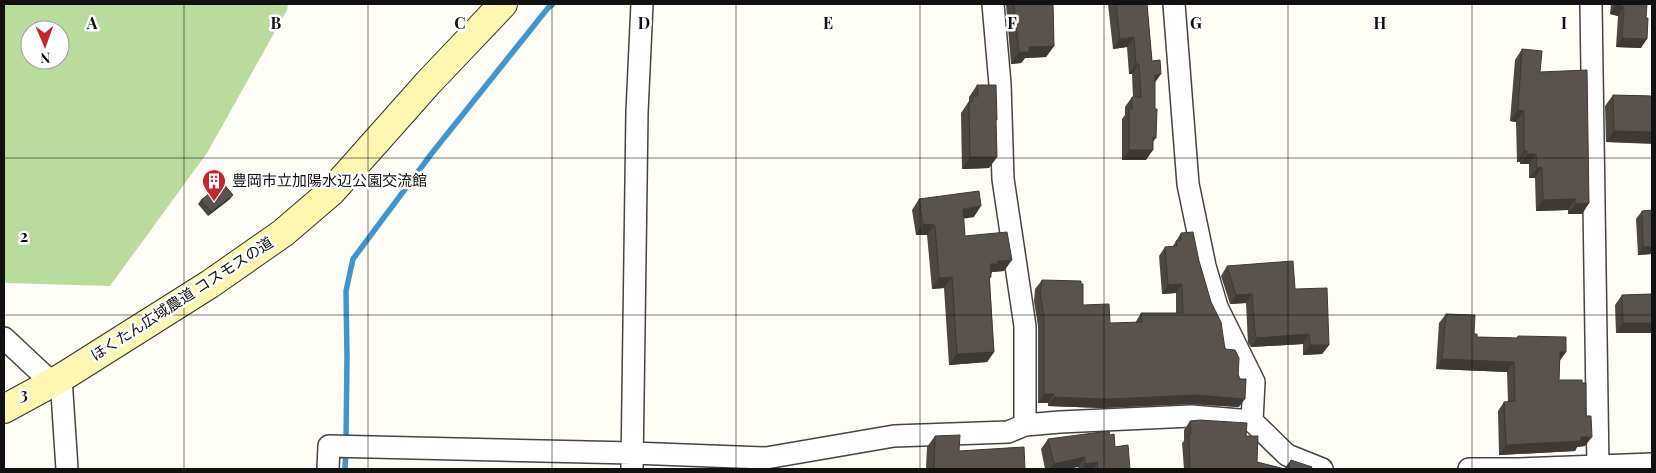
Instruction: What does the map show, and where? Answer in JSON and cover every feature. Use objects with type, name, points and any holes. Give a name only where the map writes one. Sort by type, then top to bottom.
[{"type":"street","name":"ほくたん広域農道 コスモスの道","points":[[8,406],[56,380],[210,284],[283,233],[332,191],[428,83],[503,4]]},
{"type":"street","points":[[632,461],[637,112],[642,4]]},
{"type":"street","points":[[993,4],[1000,84],[1003,179],[1024,326],[1025,426]]},
{"type":"street","points":[[1174,4],[1188,184],[1205,266],[1216,307],[1254,382],[1252,421]]},
{"type":"street","points":[[1591,4],[1598,467]]},
{"type":"street","points":[[4,338],[56,380],[67,469]]},
{"type":"street","points":[[328,469],[329,446],[632,461],[766,458],[894,436],[1008,432],[1025,426],[1060,422],[1191,416],[1252,421],[1287,455],[1322,469]]},
{"type":"street","points":[[1469,469],[1598,467],[1652,464]]},
{"type":"green space","points":[[4,4],[288,4],[287,10],[207,153],[110,286],[6,283],[4,281]]},
{"type":"building","points":[[1014,4],[1053,4],[1054,46],[1029,47],[1029,52],[1019,52]]},
{"type":"building","points":[[1116,4],[1147,4],[1152,61],[1160,60],[1161,74],[1155,75],[1155,109],[1157,109],[1156,138],[1153,137],[1153,150],[1129,150],[1129,109],[1132,109],[1132,97],[1141,97],[1139,64],[1136,64],[1134,37],[1120,39]]},
{"type":"building","points":[[1617,4],[1647,4],[1647,39],[1622,38],[1624,7]]},
{"type":"building","points":[[1522,49],[1542,51],[1540,72],[1587,70],[1589,203],[1575,204],[1575,199],[1543,200],[1542,167],[1537,168],[1536,154],[1527,154],[1527,151],[1524,151],[1524,111],[1518,110]]},
{"type":"building","points":[[977,85],[996,85],[997,157],[970,157],[969,102],[973,101],[973,96],[978,96]]},
{"type":"building","points":[[1613,95],[1652,96],[1652,132],[1614,131]]},
{"type":"building","name":"豊岡市立加陽水辺公園交流館","points":[[223,183],[233,195],[211,212],[201,200]]},
{"type":"building","points":[[979,191],[981,206],[963,209],[965,236],[1007,232],[1012,260],[998,261],[998,264],[990,264],[991,277],[989,277],[994,352],[957,354],[952,277],[939,278],[935,225],[923,224],[919,199]]},
{"type":"building","points":[[1652,210],[1652,247],[1643,247],[1642,211]]},
{"type":"building","points":[[1193,232],[1211,302],[1221,322],[1225,349],[1235,350],[1239,358],[1238,379],[1246,379],[1245,399],[1197,395],[1108,399],[1054,397],[1054,394],[1044,394],[1044,317],[1040,293],[1042,280],[1081,281],[1081,284],[1083,284],[1083,305],[1109,304],[1110,323],[1142,322],[1141,313],[1183,313],[1182,284],[1168,285],[1165,247],[1177,246],[1176,241],[1181,240],[1181,233]]},
{"type":"building","points":[[1293,261],[1295,289],[1327,288],[1329,345],[1310,345],[1309,334],[1257,338],[1252,294],[1236,295],[1227,266]]},
{"type":"building","points":[[1652,294],[1652,323],[1623,323],[1622,295]]},
{"type":"building","points":[[1446,314],[1475,315],[1474,334],[1477,334],[1477,337],[1566,337],[1566,352],[1560,352],[1559,380],[1582,380],[1582,383],[1586,383],[1586,416],[1591,416],[1592,437],[1581,437],[1581,441],[1506,445],[1504,402],[1515,401],[1514,362],[1442,359]]},
{"type":"building","points":[[1190,421],[1247,423],[1246,436],[1258,436],[1257,462],[1285,469],[1190,469]]},
{"type":"building","points":[[1109,431],[1110,435],[1114,434],[1115,447],[1128,445],[1130,469],[1097,469],[1098,462],[1085,464],[1085,457],[1054,464],[1048,439]]},
{"type":"building","points":[[960,435],[959,451],[1024,447],[1025,469],[934,469],[935,436]]},
{"type":"building","points":[[1291,460],[1312,467],[1311,469],[1288,469]]},
{"type":"waterway","points":[[346,441],[346,291],[353,259],[432,153],[553,4]]},
{"type":"waterway","points":[[345,469],[346,451]]},
{"type":"place","name":"豊岡市立加陽水辺公園交流館","points":[[214,202]]}]
